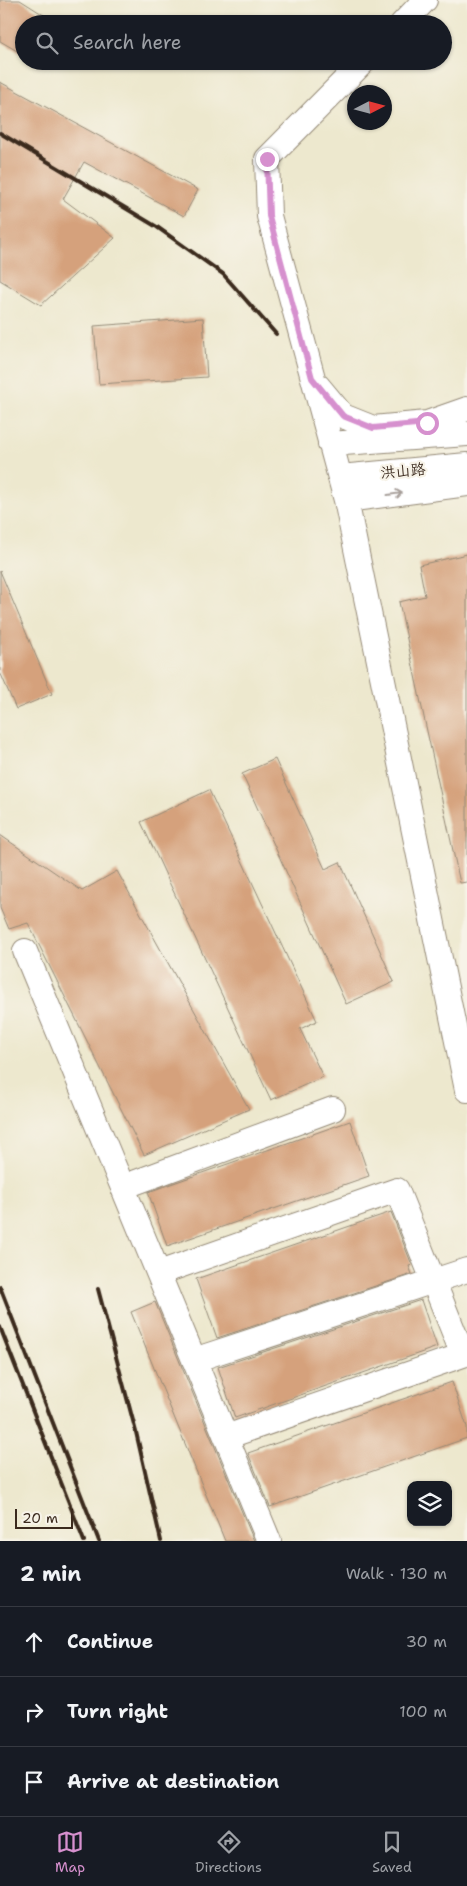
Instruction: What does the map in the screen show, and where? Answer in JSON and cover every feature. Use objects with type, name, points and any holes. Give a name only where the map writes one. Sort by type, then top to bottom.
[{"type":"street","points":[[411,15],[425,0]]},
{"type":"street","points":[[355,70],[267,159],[269,216],[346,500],[467,1090]]},
{"type":"street","points":[[312,378],[343,416],[373,428],[427,423],[467,409]]},
{"type":"street","points":[[330,444],[467,434]]},
{"type":"street","name":"洪山路","points":[[340,476],[467,465]]},
{"type":"street","points":[[346,500],[467,484]]},
{"type":"street","points":[[24,951],[269,1541]]},
{"type":"street","points":[[123,1187],[333,1109]]},
{"type":"street","points":[[158,1273],[397,1190],[463,1355],[226,1437]]},
{"type":"street","points":[[194,1360],[467,1270]]},
{"type":"building","points":[[0,0],[20,0],[44,15],[15,15],[15,50],[0,41]]},
{"type":"building","points":[[0,82],[198,190],[184,216],[84,162],[63,199],[115,238],[41,305],[0,280]]},
{"type":"building","points":[[203,318],[207,377],[99,384],[94,326]]},
{"type":"building","points":[[467,554],[467,882],[460,883],[399,602],[425,596],[419,565]]},
{"type":"building","points":[[0,571],[52,694],[16,709],[0,672]]},
{"type":"building","points":[[275,759],[325,869],[340,862],[394,982],[346,1004],[242,774]]},
{"type":"building","points":[[209,790],[317,1021],[300,1029],[323,1077],[271,1100],[141,822]]},
{"type":"building","points":[[0,835],[82,891],[117,871],[249,1109],[144,1155],[28,923],[9,929],[0,908]]},
{"type":"building","points":[[350,1121],[369,1176],[167,1246],[148,1192]]},
{"type":"building","points":[[391,1212],[412,1265],[409,1266],[412,1274],[217,1338],[196,1279]]},
{"type":"building","points":[[421,1300],[437,1347],[235,1418],[218,1367]]},
{"type":"building","points":[[155,1302],[254,1541],[225,1541],[131,1312]]},
{"type":"building","points":[[452,1382],[467,1427],[467,1438],[270,1507],[248,1453]]},
{"type":"railway","points":[[0,133],[157,227],[223,274],[276,334]]},
{"type":"railway","points":[[0,1287],[99,1541]]},
{"type":"railway","points":[[98,1289],[136,1432],[161,1541]]},
{"type":"railway","points":[[0,1327],[84,1541]]},
{"type":"route","points":[[267,159],[269,216],[312,378],[343,416],[373,428],[427,423]]}]
